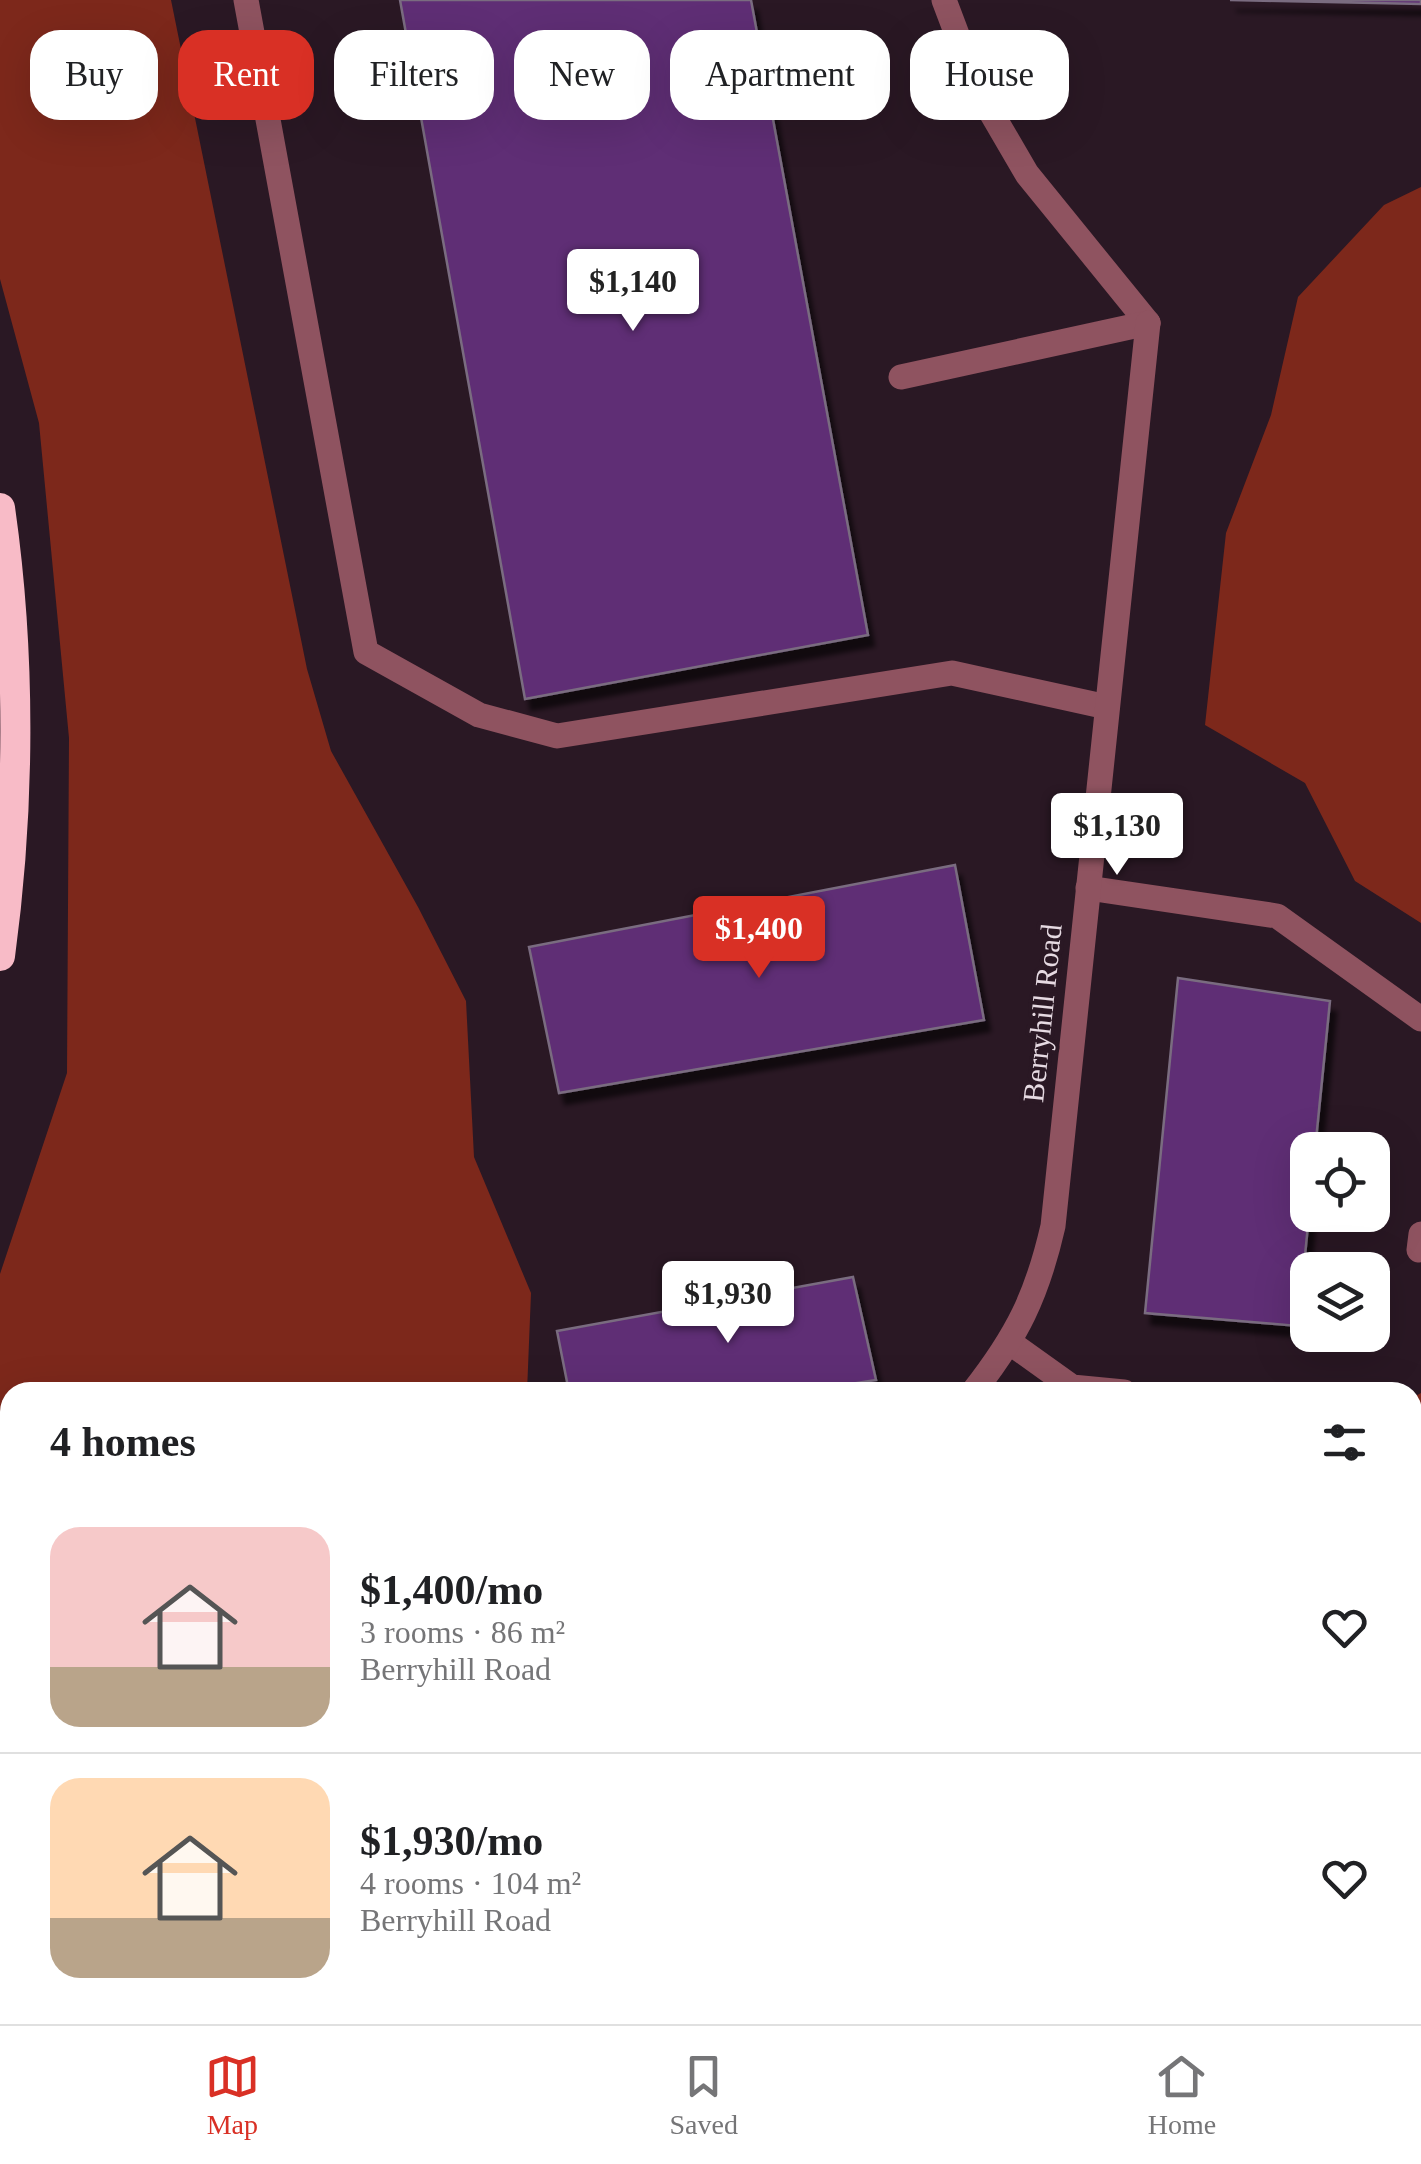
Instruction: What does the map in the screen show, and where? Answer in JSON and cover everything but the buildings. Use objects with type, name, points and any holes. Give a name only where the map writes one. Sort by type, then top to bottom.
[{"type":"highway","points":[[0,508],[13,661],[14,788],[0,956]]},
{"type":"street","points":[[246,0],[366,652],[479,715],[557,736],[952,672],[1107,707]]},
{"type":"street","points":[[901,377],[1148,323],[1027,174],[978,90],[944,0]]},
{"type":"street","name":"Berryhill Road","points":[[980,1382],[1023,1322],[1041,1278],[1053,1226],[1148,323]]},
{"type":"street","points":[[1088,888],[1277,916],[1421,1018]]},
{"type":"street","points":[[1009,1342],[1065,1382]]},
{"type":"shaded area","points":[[0,0],[171,0],[178,34],[178,120],[195,120],[307,669],[331,751],[466,1001],[474,1157],[531,1293],[527,1382],[0,1382],[0,1274],[67,1073],[69,738],[39,423],[0,279]]},
{"type":"shaded area","points":[[1421,187],[1421,923],[1355,881],[1305,783],[1205,725],[1226,533],[1271,415],[1298,297],[1384,205]]}]
